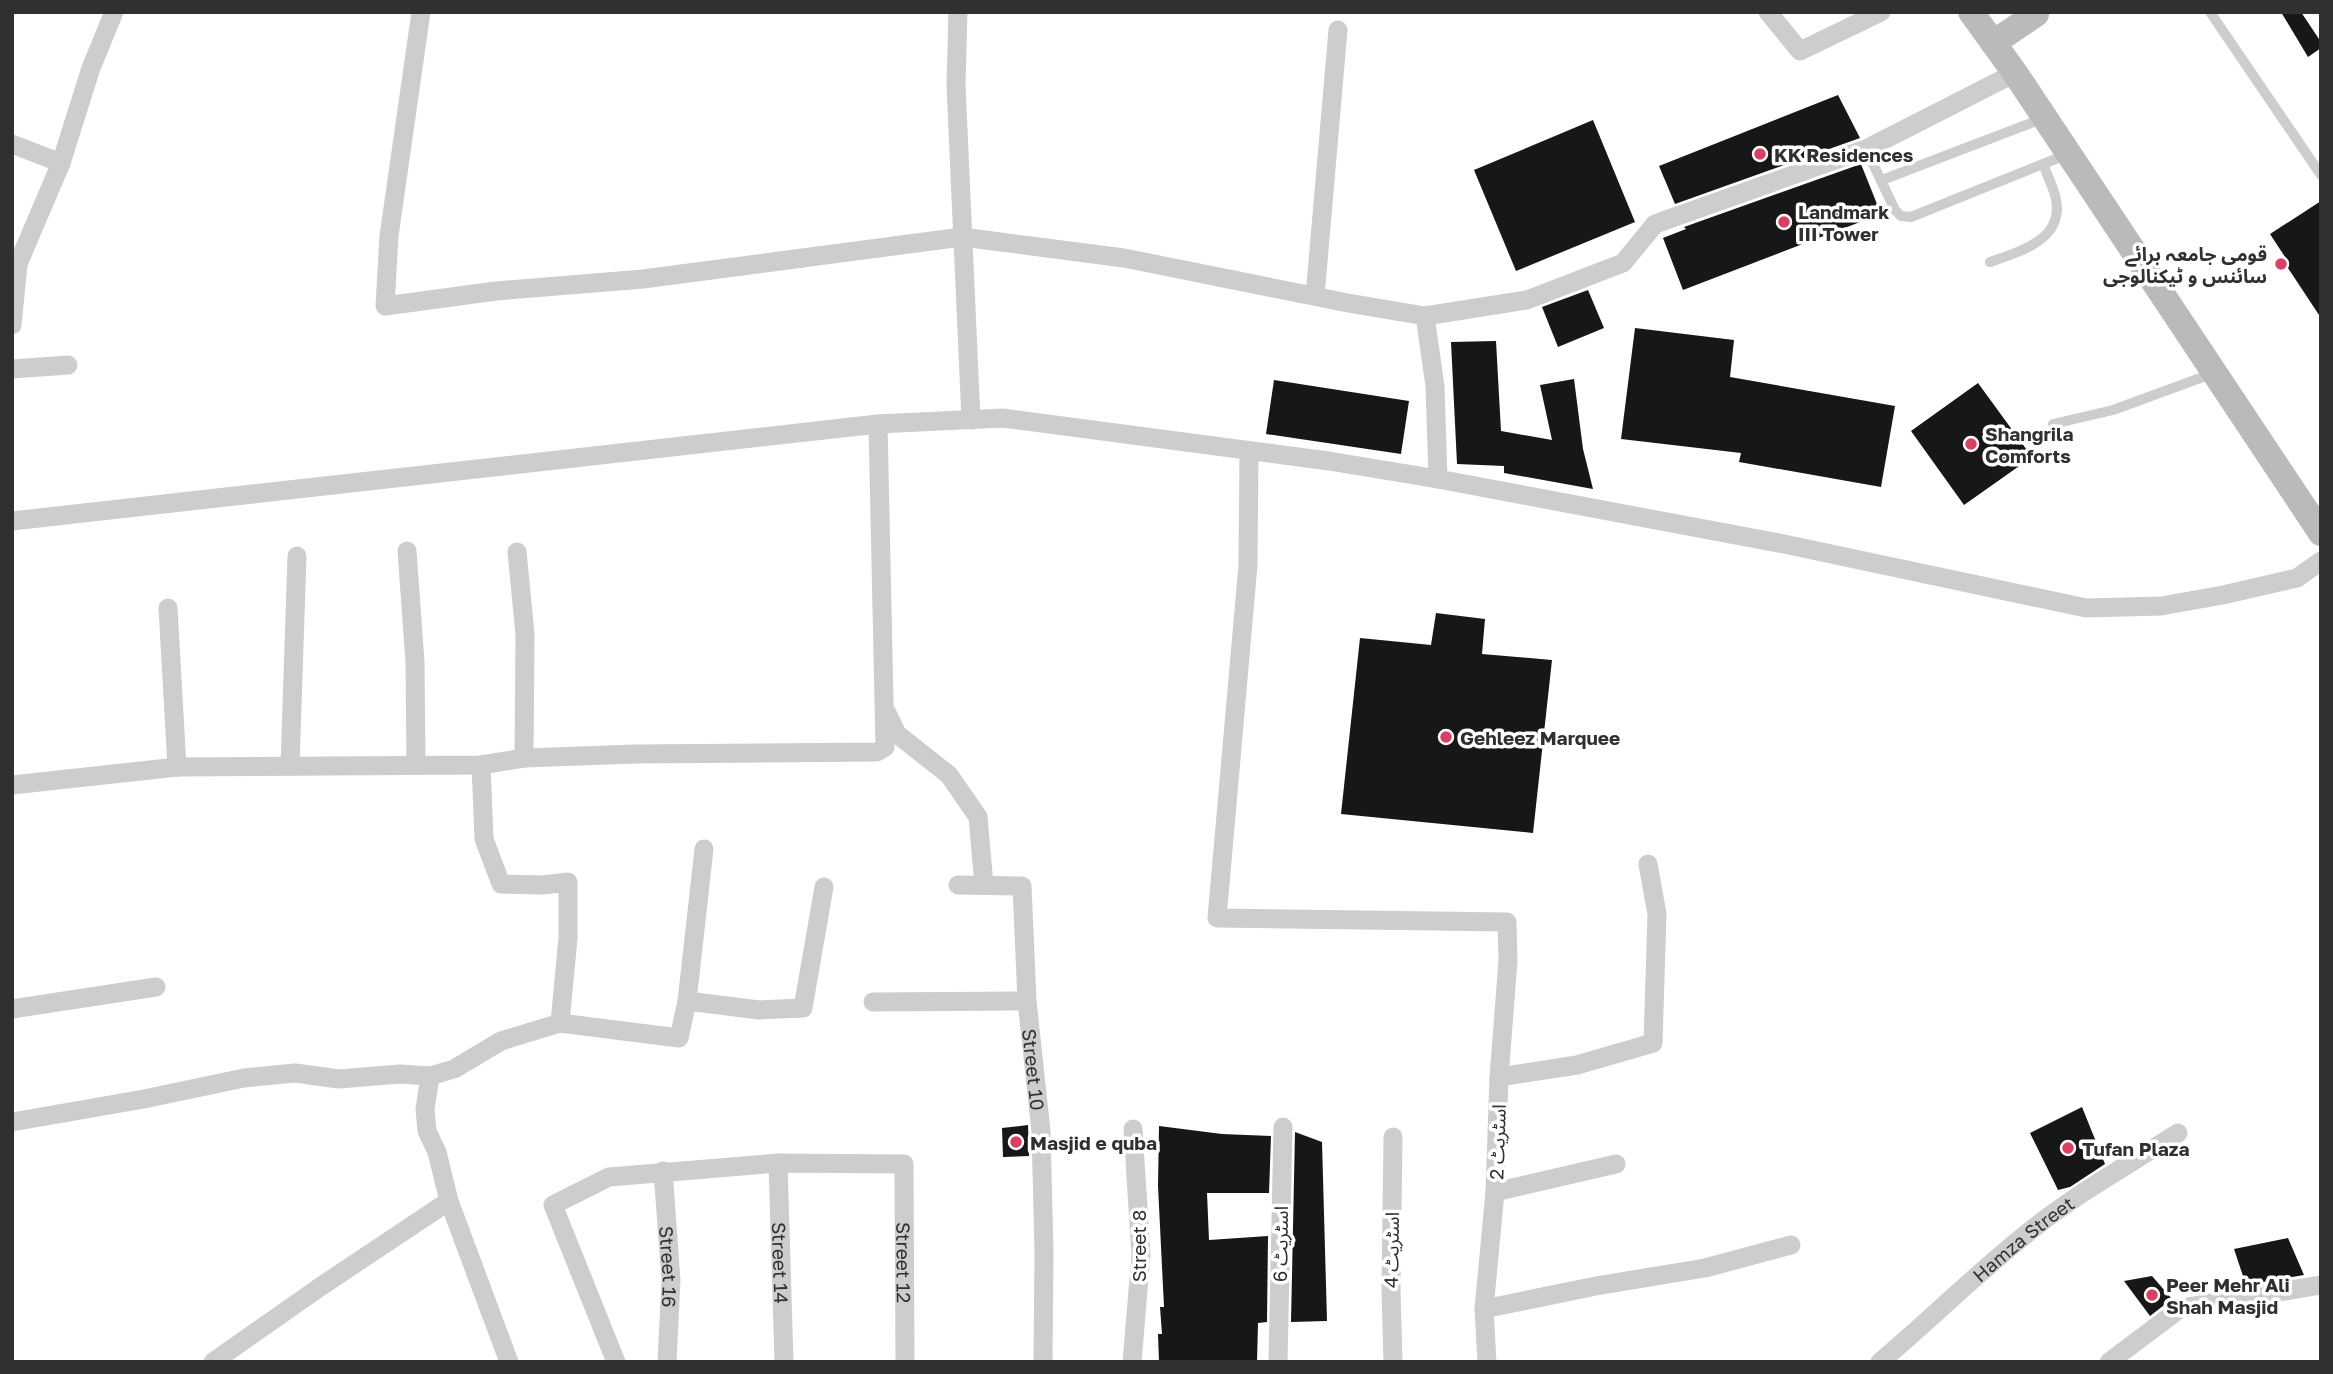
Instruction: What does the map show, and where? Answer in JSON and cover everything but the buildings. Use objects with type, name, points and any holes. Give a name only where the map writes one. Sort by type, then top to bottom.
[{"type":"main road","points":[[1971,12],[2015,73],[2321,533]]},
{"type":"main road","points":[[1993,43],[2036,14]]},
{"type":"street","points":[[12,326],[15,263],[61,163],[91,68],[114,12]]},
{"type":"street","points":[[421,12],[389,236],[385,306],[496,291],[643,279],[962,237],[1124,258],[1425,316],[1527,300],[1623,263],[1655,225],[1866,149],[2015,73]]},
{"type":"street","points":[[958,12],[956,85],[971,420]]},
{"type":"street","points":[[1768,12],[1800,51],[1881,12]]},
{"type":"street","points":[[1315,296],[1338,30]]},
{"type":"street","points":[[12,144],[61,163]]},
{"type":"street","points":[[1425,316],[1435,386],[1438,479]]},
{"type":"street","points":[[12,369],[68,365]]},
{"type":"street","points":[[12,521],[878,424],[1003,418],[1438,479],[1784,544],[2086,608],[2161,606],[2223,595],[2297,578],[2321,561]]},
{"type":"street","points":[[12,785],[177,767],[481,765],[524,758],[635,754],[877,752],[885,747],[878,424]]},
{"type":"street","name":"اسٹریٹ 2","points":[[1250,451],[1248,565],[1217,918],[1507,922],[1508,961],[1499,1077],[1495,1192],[1485,1308],[1487,1362]]},
{"type":"street","points":[[407,551],[415,662],[416,764]]},
{"type":"street","points":[[517,552],[525,634],[524,758]]},
{"type":"street","points":[[290,766],[297,556]]},
{"type":"street","points":[[168,608],[177,767]]},
{"type":"street","points":[[883,704],[897,734],[948,775],[978,817],[984,885]]},
{"type":"street","points":[[481,765],[484,839],[501,884],[543,885],[568,882],[568,938],[560,1023]]},
{"type":"street","points":[[12,1122],[244,1078],[295,1073],[339,1079],[400,1074],[430,1076],[454,1069],[501,1041],[560,1023],[679,1038],[687,1001],[704,849]]},
{"type":"street","points":[[1499,1077],[1577,1065],[1653,1043],[1657,914],[1648,864]]},
{"type":"street","name":"Street 10","points":[[958,885],[1022,886],[1027,1001],[1041,1131],[1043,1362]]},
{"type":"street","points":[[687,1001],[759,1010],[803,1008],[824,887]]},
{"type":"street","points":[[12,1009],[156,987]]},
{"type":"street","points":[[873,1002],[1027,1001]]},
{"type":"street","points":[[430,1076],[425,1109],[427,1131],[436,1152],[449,1201],[509,1362]]},
{"type":"street","name":"اسٹریٹ 6","points":[[1278,1362],[1283,1127]]},
{"type":"street","name":"Street 8","points":[[1132,1362],[1141,1255],[1133,1129]]},
{"type":"street","name":"Hamza Street","points":[[1880,1362],[2031,1230],[2082,1192],[2178,1133]]},
{"type":"street","name":"اسٹریٹ 4","points":[[1393,1137],[1393,1362]]},
{"type":"street","points":[[616,1362],[553,1205],[609,1177],[778,1163]]},
{"type":"street","name":"Street 12","points":[[778,1163],[904,1164],[905,1362]]},
{"type":"street","name":"Street 14","points":[[778,1163],[784,1362]]},
{"type":"street","points":[[1495,1192],[1616,1164]]},
{"type":"street","name":"Street 16","points":[[663,1171],[671,1280],[667,1362]]},
{"type":"street","points":[[214,1362],[449,1201]]},
{"type":"street","points":[[1485,1308],[1705,1268],[1791,1245]]},
{"type":"street","points":[[2109,1362],[2181,1308],[2321,1285]]},
{"type":"lane","points":[[2210,12],[2321,175]]},
{"type":"lane","points":[[1882,180],[2045,118]]},
{"type":"lane","points":[[1866,149],[1895,210],[1901,215],[1911,217],[2069,154]]},
{"type":"lane","points":[[1990,262],[2039,242],[2050,231],[2056,197],[2043,164]]},
{"type":"lane","points":[[2053,424],[2113,411],[2214,373]]},
{"type":"place","name":"KK Residences","points":[[1760,154]]},
{"type":"place","name":"Landmark III Tower","points":[[1784,222]]},
{"type":"place","name":"قومی جامعہ برائے سائنس و ٹیکنالوجی","points":[[2281,264]]},
{"type":"place","name":"Shangrila Comforts","points":[[1971,444]]},
{"type":"place","name":"Gehleez Marquee","points":[[1446,737]]},
{"type":"place","name":"Masjid e quba","points":[[1016,1142]]},
{"type":"place","name":"Tufan Plaza","points":[[2068,1148]]},
{"type":"place","name":"Peer Mehr Ali Shah Masjid","points":[[2152,1295]]}]
